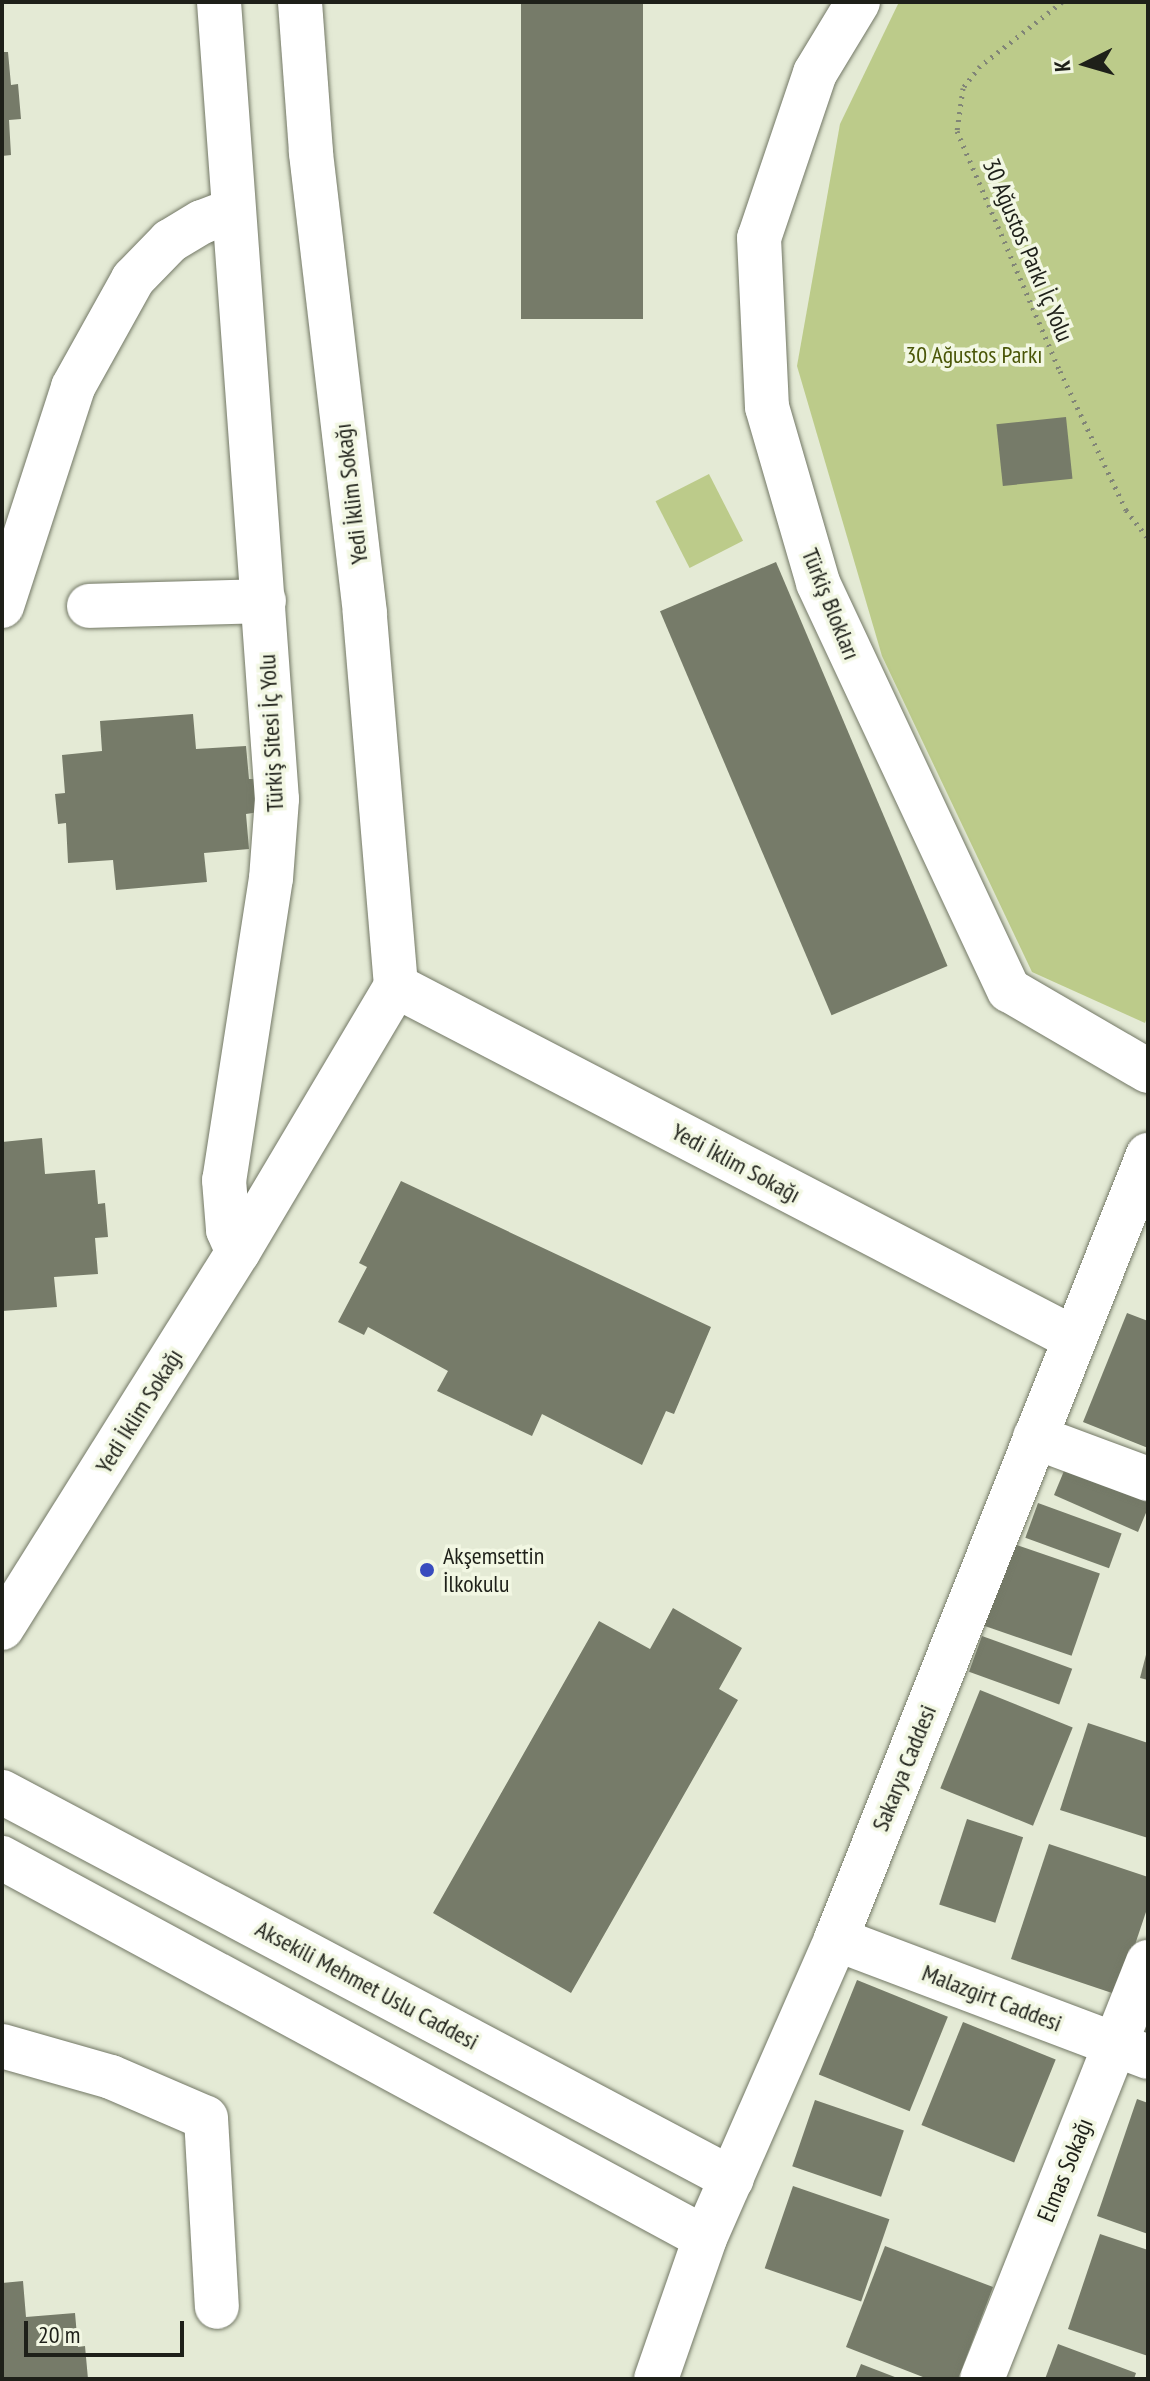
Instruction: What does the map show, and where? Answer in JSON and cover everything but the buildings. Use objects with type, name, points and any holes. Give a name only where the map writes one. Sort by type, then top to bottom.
[{"type":"street","name":"Türkiş Sitesi İç Yolu","points":[[219,2],[277,799],[271,878],[224,1180],[228,1230],[238,1252]]},
{"type":"street","name":"Yedi İklim Sokağı","points":[[2,1628],[238,1252],[396,986],[365,613],[311,152],[300,2]]},
{"type":"street","name":"Türkiş Blokları","points":[[858,2],[815,73],[759,238],[767,407],[818,583],[1009,990],[1148,1071]]},
{"type":"street","points":[[2,606],[73,387],[133,279],[170,241],[202,222],[233,210]]},
{"type":"street","points":[[89,606],[264,601]]},
{"type":"street","name":"Yedi İklim Sokağı","points":[[396,986],[1075,1339]]},
{"type":"street","name":"Sakarya Caddesi","points":[[656,2379],[705,2238],[836,1939],[1148,1155]]},
{"type":"street","points":[[1035,1437],[1148,1479]]},
{"type":"street","name":"Aksekili Mehmet Uslu Caddesi","points":[[2,1792],[732,2179]]},
{"type":"street","points":[[2,1858],[705,2238]]},
{"type":"street","name":"Malazgirt Caddesi","points":[[836,1939],[1131,2051]]},
{"type":"street","name":"Elmas Sokağı","points":[[982,2379],[1131,2051],[1148,1962]]},
{"type":"street","points":[[2,2046],[111,2077],[206,2118],[217,2307]]},
{"type":"path","name":"30 Ağustos Parkı İç Yolu","points":[[1062,2],[980,66],[963,88],[957,131],[1060,371],[1126,510],[1148,538]]},
{"type":"green space","name":"30 Ağustos Parkı","points":[[899,2],[1148,2],[1148,1015],[1145,1023],[1032,972],[882,656],[797,366],[840,124]]},
{"type":"green space","points":[[709,474],[743,541],[690,568],[656,501]]},
{"type":"place","name":"Akşemsettin İlkokulu","points":[[427,1570]]}]
